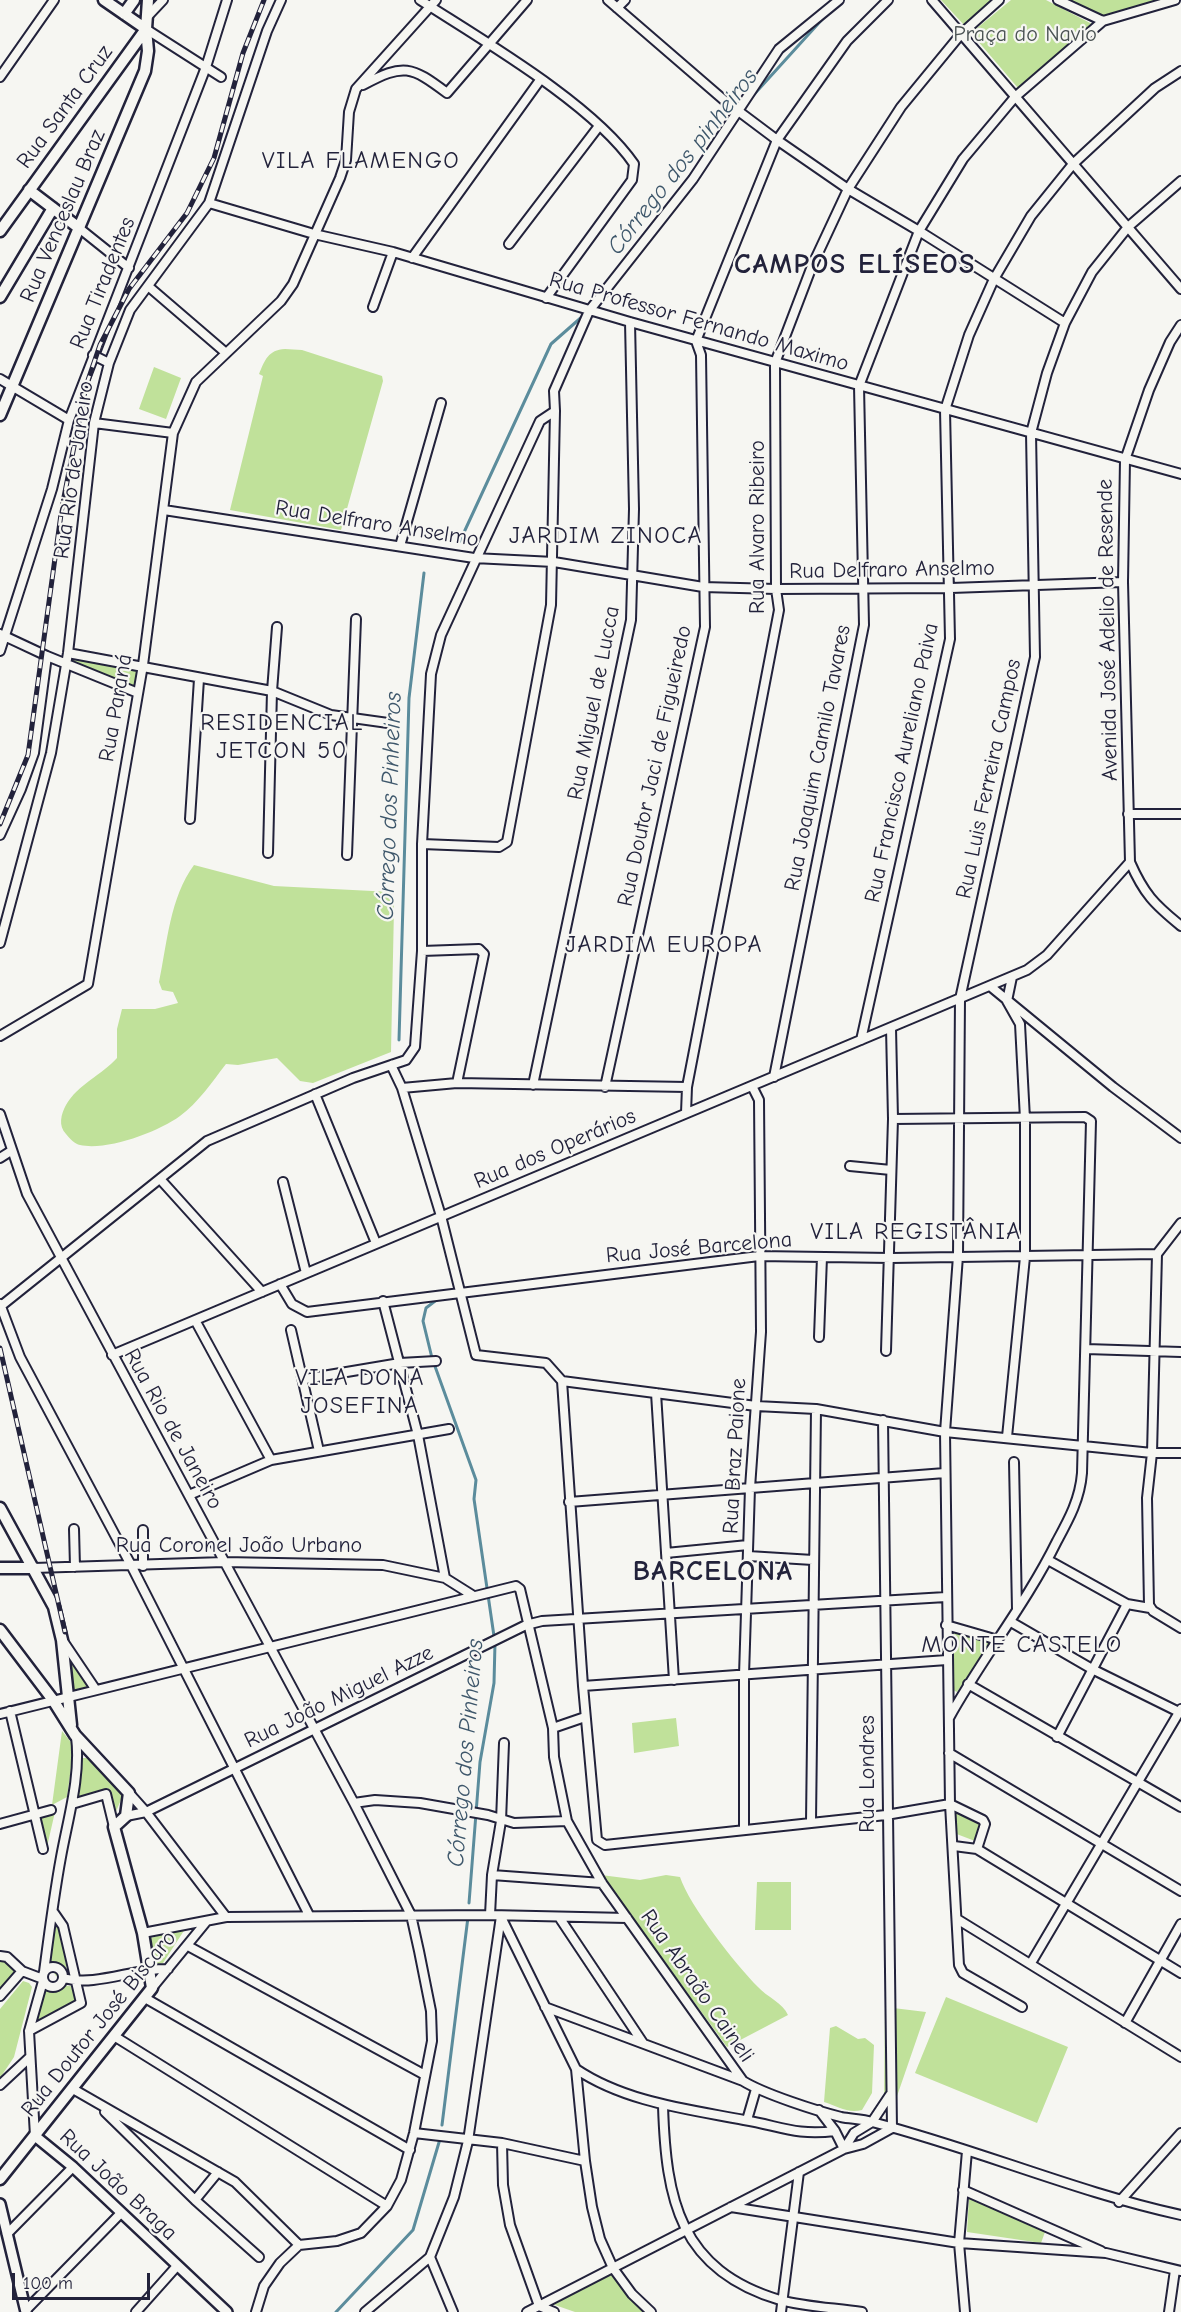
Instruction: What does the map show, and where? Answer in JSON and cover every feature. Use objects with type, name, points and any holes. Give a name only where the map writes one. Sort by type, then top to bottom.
[{"type":"main road","points":[[104,0],[146,29],[148,0]]},
{"type":"main road","points":[[124,14],[134,0]]},
{"type":"main road","name":"Rua Santa Cruz","points":[[0,231],[146,29]]},
{"type":"main road","name":"Rua Venceslau Braz","points":[[0,415],[145,71],[148,51],[146,29]]},
{"type":"main road","points":[[29,190],[79,228]]},
{"type":"main road","points":[[0,297],[53,208]]},
{"type":"main road","points":[[0,1508],[54,1606],[62,1640],[73,1732]]},
{"type":"main road","name":"Rua Coronel João Urbano","points":[[0,1568],[34,1568]]},
{"type":"main road","points":[[0,1630],[53,1700],[73,1732],[129,1793],[126,1816],[114,1827],[143,1933],[151,1968],[152,1988]]},
{"type":"main road","name":"Rua Doutor José Biscaro","points":[[0,2179],[152,1988]]},
{"type":"street","points":[[0,77],[54,0]]},
{"type":"street","points":[[147,17],[163,0]]},
{"type":"street","name":"Rua Tiradentes","points":[[0,651],[3,635],[52,489],[69,420],[206,67],[227,0]]},
{"type":"street","name":"Rua Rio de Janeiro","points":[[0,943],[51,753],[68,653],[94,423],[109,363],[130,310],[209,203],[267,32],[281,0]]},
{"type":"street","points":[[420,0],[540,80],[599,126],[628,156],[635,172],[632,180],[546,298]]},
{"type":"street","points":[[356,89],[436,0]]},
{"type":"street","points":[[356,89],[394,70],[407,69],[428,78],[447,93],[490,46],[527,0]]},
{"type":"street","points":[[608,0],[738,112],[777,140],[848,189],[1065,323]]},
{"type":"street","points":[[617,9],[625,0]]},
{"type":"street","points":[[422,844],[499,847],[507,842],[552,605],[554,391],[589,311],[693,179],[779,49],[839,0]]},
{"type":"street","points":[[696,340],[777,140],[847,41],[888,0]]},
{"type":"street","points":[[932,0],[1181,289]]},
{"type":"street","name":"Rua Alvaro Ribeiro","points":[[686,1113],[687,1086],[779,610],[776,590],[775,363],[812,266],[848,189],[902,107],[961,34],[999,0]]},
{"type":"street","points":[[1058,0],[1103,21],[1175,0]]},
{"type":"street","name":"Rua Joaquim Camilo Tavares","points":[[774,1077],[864,625],[859,386],[919,231],[963,159],[1015,97],[1103,21]]},
{"type":"street","points":[[146,29],[221,77]]},
{"type":"street","name":"Rua Francisco Aureliano Paiva","points":[[861,1040],[950,639],[951,588],[945,410],[969,335],[994,279],[1031,216],[1073,164],[1155,88],[1181,71]]},
{"type":"street","points":[[412,258],[540,80]]},
{"type":"street","name":"Rua Paraná","points":[[0,1036],[88,984],[143,665],[173,433],[196,382],[287,292],[346,160],[349,112],[356,89]]},
{"type":"street","points":[[509,244],[599,126]]},
{"type":"street","name":"Rua Luis Ferreira Campos","points":[[1022,2007],[963,1973],[959,1965],[950,1804],[945,1598],[945,1432],[958,1256],[960,999],[1035,657],[1031,433],[1047,373],[1065,323],[1092,272],[1128,226],[1181,181]]},
{"type":"street","name":"Rua Professor Fernando Maximo","points":[[209,203],[314,234],[393,252],[589,311],[1181,474]]},
{"type":"street","points":[[79,228],[129,268]]},
{"type":"street","points":[[373,307],[393,252]]},
{"type":"street","points":[[148,286],[226,353]]},
{"type":"street","name":"Rua Miguel de Lucca","points":[[533,1085],[631,620],[634,574],[630,322]]},
{"type":"street","name":"Avenida José Adelio de Resende","points":[[1181,325],[1170,342],[1149,390],[1125,460],[1123,582],[1130,862],[1140,887],[1151,902],[1181,926]]},
{"type":"street","name":"Rua Doutor Jaci de Figueiredo","points":[[605,1087],[705,627],[700,355],[696,340]]},
{"type":"street","points":[[93,355],[109,363]]},
{"type":"street","points":[[0,379],[69,420]]},
{"type":"street","points":[[400,546],[441,403]]},
{"type":"street","points":[[309,1915],[184,1667],[20,1358],[0,1305],[62,1259],[207,1142],[315,1094],[406,1060],[415,1047],[422,951],[422,844],[431,674],[441,635],[474,558],[540,421],[555,411]]},
{"type":"street","points":[[94,423],[173,433]]},
{"type":"street","name":"Rua Delfraro Anselmo","points":[[164,510],[474,558],[554,562],[704,587],[776,590],[951,588],[1123,582]]},
{"type":"street","points":[[347,855],[356,619]]},
{"type":"street","points":[[268,853],[272,691],[277,627]]},
{"type":"street","points":[[3,635],[47,657],[138,693]]},
{"type":"street","points":[[68,653],[143,665],[199,679],[226,681],[272,691],[331,715],[388,723]]},
{"type":"street","points":[[0,835],[34,753],[47,657]]},
{"type":"street","points":[[190,819],[199,679]]},
{"type":"street","points":[[1128,814],[1181,814]]},
{"type":"street","name":"Rua dos Operários","points":[[112,1355],[1027,970],[1047,955],[1130,862]]},
{"type":"street","points":[[422,951],[479,949],[484,954],[457,1083]]},
{"type":"street","points":[[1007,1437],[1026,1257],[1025,1119],[1020,1024],[1007,1001],[1012,977]]},
{"type":"street","points":[[990,986],[1181,1138]]},
{"type":"street","points":[[886,1350],[891,1258],[893,1119],[891,1028]]},
{"type":"street","points":[[391,1065],[402,1088],[441,1216],[476,1355],[546,1363],[562,1381],[585,1717],[597,1840],[605,1845],[886,1815],[950,1804],[983,1820],[977,1849]]},
{"type":"street","points":[[402,1088],[457,1083],[605,1087],[687,1086]]},
{"type":"street","name":"Rua Braz Paione","points":[[744,1829],[744,1675],[748,1545],[761,1332],[759,1100],[753,1086]]},
{"type":"street","points":[[315,1094],[376,1243]]},
{"type":"street","name":"Rua Rio de Janeiro","points":[[0,1114],[27,1194],[315,1729],[411,1915],[431,2012],[432,2041],[414,2133],[401,2180],[387,2206],[361,2233],[337,2241],[299,2245]]},
{"type":"street","points":[[893,1119],[1084,1117],[1090,1121],[1086,1349],[1078,1500],[1048,1560],[1011,1622],[968,1684],[949,1719]]},
{"type":"street","points":[[0,1158],[11,1151]]},
{"type":"street","points":[[850,1166],[891,1170]]},
{"type":"street","points":[[160,1179],[262,1292]]},
{"type":"street","points":[[283,1182],[306,1273]]},
{"type":"street","points":[[1150,1608],[1147,1498],[1152,1454],[1157,1254],[1181,1223]]},
{"type":"street","name":"Rua José Barcelona","points":[[280,1284],[292,1304],[307,1312],[759,1256],[891,1258],[1157,1254]]},
{"type":"street","points":[[819,1337],[822,1257]]},
{"type":"street","points":[[383,1301],[418,1435],[444,1578]]},
{"type":"street","points":[[195,1320],[271,1460]]},
{"type":"street","points":[[291,1330],[305,1379],[319,1451]]},
{"type":"street","points":[[1086,1349],[1181,1352]]},
{"type":"street","points":[[305,1379],[400,1364],[436,1361]]},
{"type":"street","points":[[562,1381],[756,1406],[816,1409],[945,1432],[1152,1454],[1181,1453]]},
{"type":"street","points":[[656,1393],[674,1680]]},
{"type":"street","points":[[811,1822],[816,1409]]},
{"type":"street","name":"Rua Londres","points":[[882,1420],[892,2128]]},
{"type":"street","points":[[189,1495],[271,1460],[449,1429]]},
{"type":"street","points":[[1014,1462],[1017,1611]]},
{"type":"street","points":[[569,1502],[945,1473]]},
{"type":"street","points":[[74,1529],[75,1567]]},
{"type":"street","points":[[143,1530],[143,1566]]},
{"type":"street","points":[[666,1553],[748,1545]]},
{"type":"street","points":[[748,1556],[813,1560]]},
{"type":"street","points":[[1048,1560],[1127,1604],[1150,1608],[1181,1628]]},
{"type":"street","name":"Rua Coronel João Urbano","points":[[34,1568],[132,1567],[224,1562],[383,1565],[444,1578],[472,1594]]},
{"type":"street","name":"Rua Abraão Caineli","points":[[472,1594],[513,1585],[520,1589],[526,1625],[553,1728],[554,1757],[567,1821],[602,1883],[743,2081],[756,2090],[839,2116],[872,2122],[968,2151],[1119,2202],[1181,2215]]},
{"type":"street","points":[[0,1714],[472,1594]]},
{"type":"street","name":"Rua João Miguel Azze","points":[[126,1816],[146,1812],[526,1625],[542,1621],[945,1598]]},
{"type":"street","points":[[1057,1737],[1127,1604]]},
{"type":"street","points":[[1011,1622],[1092,1670],[1180,1710],[1031,1963]]},
{"type":"street","points":[[946,1625],[998,1640]]},
{"type":"street","points":[[62,1640],[96,1689]]},
{"type":"street","points":[[583,1686],[947,1660]]},
{"type":"street","points":[[968,1684],[1135,1783],[1181,1807]]},
{"type":"street","points":[[10,1711],[34,1816],[44,1849]]},
{"type":"street","points":[[553,1728],[585,1717]]},
{"type":"street","points":[[35,2136],[29,2031],[44,1977],[58,1873],[72,1804],[77,1748],[73,1732]]},
{"type":"street","points":[[490,1915],[504,1743]]},
{"type":"street","points":[[949,1753],[1181,1891]]},
{"type":"street","points":[[72,1804],[104,1793],[107,1796],[114,1827]]},
{"type":"street","points":[[129,1793],[226,1917]]},
{"type":"street","points":[[354,1803],[375,1800],[420,1803],[488,1815],[499,1820],[533,1823],[567,1821]]},
{"type":"street","points":[[0,1824],[51,1810]]},
{"type":"street","points":[[954,1846],[977,1849],[1068,1902],[1181,1973]]},
{"type":"street","points":[[492,1875],[602,1883]]},
{"type":"street","points":[[29,2031],[79,2005],[78,1982],[63,1926],[54,1913]]},
{"type":"street","points":[[143,1933],[226,1917],[490,1915],[627,1918]]},
{"type":"street","points":[[501,1916],[576,2069],[585,2161],[592,2207],[600,2239],[613,2268],[632,2294],[651,2312]]},
{"type":"street","points":[[365,2312],[430,2257],[454,2198],[468,2141],[501,1916]]},
{"type":"street","points":[[559,1917],[644,2044]]},
{"type":"street","points":[[957,1919],[1181,2057]]},
{"type":"street","name":"Rua Doutor José Biscaro","points":[[152,1988],[206,1922]]},
{"type":"street","points":[[1125,2023],[1181,1924]]},
{"type":"street","points":[[188,1946],[425,2075]]},
{"type":"street","points":[[0,1956],[7,1957],[22,1971],[44,1977],[55,1987],[63,1978]]},
{"type":"street","points":[[44,1977],[56,1967],[63,1978],[78,1982],[151,1968],[168,1969]]},
{"type":"street","points":[[0,1996],[22,1971]]},
{"type":"street","points":[[145,1998],[410,2150]]},
{"type":"street","points":[[545,2007],[743,2081]]},
{"type":"street","points":[[114,2036],[387,2206]]},
{"type":"street","points":[[0,2085],[29,2058]]},
{"type":"street","points":[[576,2069],[591,2080],[663,2106],[747,2120],[789,2132],[811,2134],[835,2131]]},
{"type":"street","points":[[72,2089],[236,2182],[299,2245],[280,2263],[264,2286],[256,2312]]},
{"type":"street","points":[[747,2120],[756,2090]]},
{"type":"street","points":[[844,2149],[854,2133],[872,2122],[890,2095]]},
{"type":"street","points":[[98,2105],[195,2200],[260,2257]]},
{"type":"street","points":[[663,2106],[665,2162],[685,2230],[704,2255],[721,2271],[743,2286],[782,2300],[862,2312]]},
{"type":"street","points":[[818,2109],[835,2131],[844,2149]]},
{"type":"street","points":[[527,2312],[844,2149],[863,2144],[892,2128]]},
{"type":"street","points":[[414,2133],[468,2141],[502,2143],[585,2161]]},
{"type":"street","points":[[1119,2202],[1181,2133]]},
{"type":"street","name":"Rua João Braga","points":[[35,2136],[73,2167],[120,2214],[227,2312]]},
{"type":"street","points":[[502,2143],[503,2185],[510,2225],[539,2306],[554,2312]]},
{"type":"street","points":[[965,2312],[959,2243],[968,2151]]},
{"type":"street","points":[[7,2234],[73,2167]]},
{"type":"street","points":[[195,2200],[218,2172]]},
{"type":"street","points":[[781,2312],[799,2172]]},
{"type":"street","points":[[963,2190],[1106,2253],[1178,2271],[1169,2312]]},
{"type":"street","points":[[0,2204],[26,2311]]},
{"type":"street","points":[[731,2207],[959,2243],[1106,2253]]},
{"type":"street","points":[[26,2311],[120,2214]]},
{"type":"street","points":[[430,2257],[453,2312]]},
{"type":"street","points":[[136,2312],[177,2266]]},
{"type":"green space","points":[[941,0],[992,0],[964,25]]},
{"type":"green space","name":"Praça do Navio","points":[[1011,0],[1046,0],[1092,24],[1018,88],[971,33]]},
{"type":"green space","points":[[1070,0],[1160,0],[1103,16]]},
{"type":"green space","points":[[285,349],[302,350],[382,376],[383,381],[341,530],[230,510],[263,376],[259,374],[265,360],[271,354]]},
{"type":"green space","points":[[154,367],[181,378],[166,419],[139,409]]},
{"type":"green space","points":[[70,656],[140,668],[136,689],[69,663]]},
{"type":"green space","points":[[194,865],[274,886],[392,892],[394,908],[391,1052],[313,1083],[300,1081],[277,1058],[238,1065],[226,1064],[193,1105],[180,1116],[159,1128],[118,1143],[91,1146],[78,1144],[63,1131],[61,1120],[63,1112],[71,1098],[83,1085],[117,1058],[117,1029],[122,1009],[155,1009],[178,1003],[173,992],[162,990],[159,982],[174,906]]},
{"type":"green space","points":[[951,1628],[993,1640],[957,1692],[951,1689]]},
{"type":"green space","points":[[70,1647],[89,1686],[74,1690]]},
{"type":"green space","points":[[676,1718],[679,1746],[634,1753],[632,1723]]},
{"type":"green space","points":[[62,1731],[74,1746],[67,1797],[52,1805]]},
{"type":"green space","points":[[82,1758],[90,1758],[123,1795],[115,1814],[108,1788],[77,1798]]},
{"type":"green space","points":[[952,1808],[980,1821],[975,1841],[954,1833]]},
{"type":"green space","points":[[55,1812],[46,1851],[37,1816]]},
{"type":"green space","points":[[601,1875],[640,1880],[666,1875],[680,1877],[693,1903],[726,1950],[758,1987],[788,2015],[727,2047]]},
{"type":"green space","points":[[757,1882],[791,1882],[791,1930],[755,1930]]},
{"type":"green space","points":[[51,1916],[59,1924],[69,1982],[56,1976],[51,1968],[40,1966]]},
{"type":"green space","points":[[187,1926],[163,1963],[154,1965],[148,1939]]},
{"type":"green space","points":[[0,1958],[19,1972],[0,1993]]},
{"type":"green space","points":[[23,1981],[32,1987],[14,2057],[0,2078],[0,2009]]},
{"type":"green space","points":[[56,1985],[71,1986],[77,2005],[29,2026],[43,1993]]},
{"type":"green space","points":[[946,1997],[1068,2047],[1037,2123],[915,2073]]},
{"type":"green space","points":[[885,2007],[926,2012],[895,2102],[884,2099]]},
{"type":"green space","points":[[836,2026],[858,2039],[865,2038],[874,2045],[872,2093],[862,2110],[847,2110],[824,2102],[830,2028]]},
{"type":"green space","points":[[969,2197],[1045,2232],[1041,2243],[967,2232]]},
{"type":"green space","points":[[610,2273],[646,2312],[575,2312],[552,2304]]},
{"type":"waterway","name":"Córrego dos pinheiros","points":[[749,100],[827,14]]},
{"type":"waterway","name":"Córrego dos pinheiros","points":[[678,193],[695,169]]},
{"type":"waterway","name":"Córrego dos Pinheiros","points":[[460,541],[551,344],[584,315]]},
{"type":"waterway","name":"Córrego dos Pinheiros","points":[[399,1040],[409,698],[424,573]]},
{"type":"waterway","name":"Córrego dos Pinheiros","points":[[439,1298],[426,1308],[423,1321],[432,1358],[476,1480],[474,1499],[495,1643],[494,1683],[480,1762],[469,1903]]},
{"type":"waterway","name":"Córrego dos Pinheiros","points":[[442,2125],[468,1917]]},
{"type":"waterway","name":"Córrego dos Pinheiros","points":[[336,2312],[413,2230],[440,2139]]},
{"type":"railway","points":[[0,824],[28,755],[62,507],[86,386],[100,345],[129,289],[187,213],[214,158],[243,53],[264,0]]},
{"type":"railway","points":[[0,1348],[65,1632]]},
{"type":"district","name":"VILA FLAMENGO","points":[[361,161]]},
{"type":"district","name":"CAMPOS ELÍSEOS","points":[[855,265]]},
{"type":"district","name":"JARDIM ZINOCA","points":[[606,536]]},
{"type":"district","name":"RESIDENCIAL JETCON 50","points":[[282,737]]},
{"type":"district","name":"JARDIM EUROPA","points":[[664,945]]},
{"type":"district","name":"VILA REGISTÂNIA","points":[[916,1232]]},
{"type":"district","name":"VILA DONA JOSEFINA","points":[[360,1392]]},
{"type":"district","name":"BARCELONA","points":[[713,1572]]},
{"type":"district","name":"MONTE CASTELO","points":[[1022,1645]]}]
